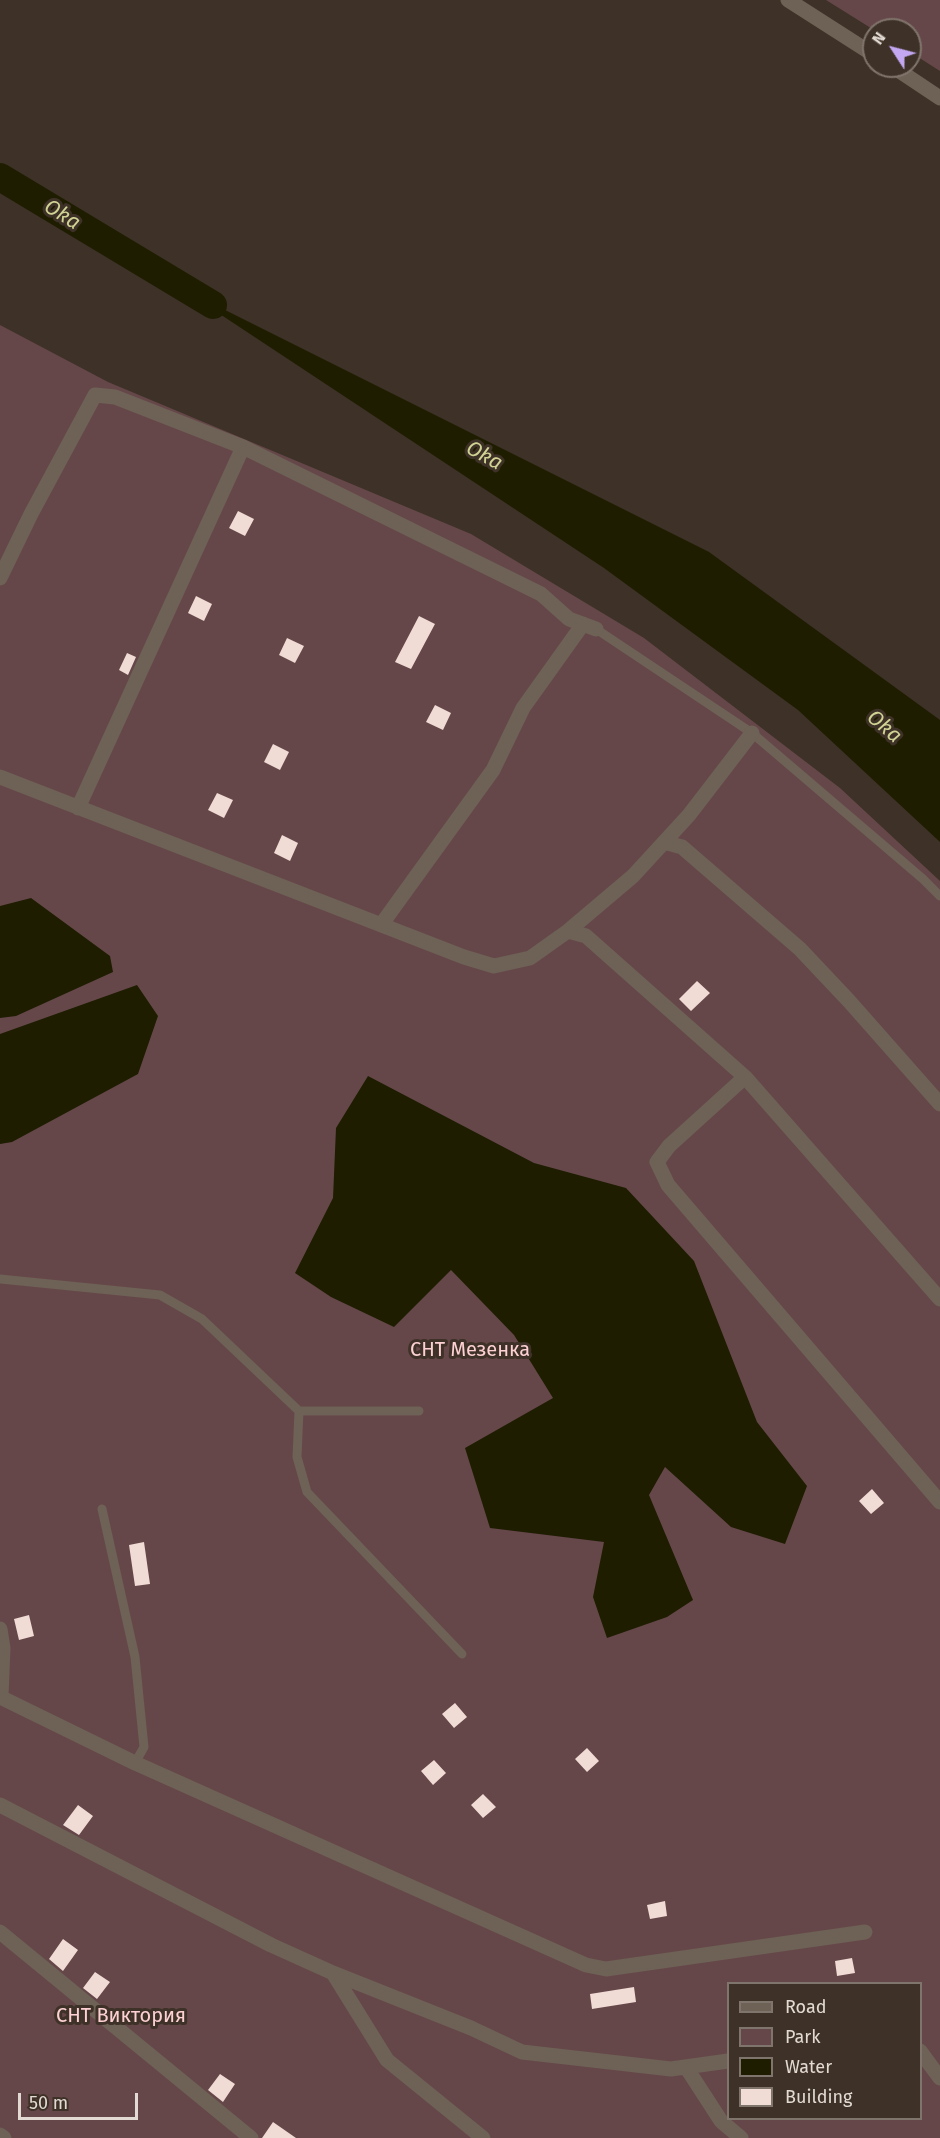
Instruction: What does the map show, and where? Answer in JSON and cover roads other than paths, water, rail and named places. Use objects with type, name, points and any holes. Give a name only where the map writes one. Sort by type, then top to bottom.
[{"type":"street","points":[[798,3],[862,47]]},
{"type":"street","points":[[910,78],[940,98]]},
{"type":"street","points":[[1,572],[95,395],[115,397],[243,447],[542,594],[569,619],[590,627],[523,708],[493,770],[381,925]]},
{"type":"street","points":[[78,808],[243,447]]},
{"type":"street","points":[[0,777],[381,925],[494,966],[530,958],[568,931],[633,876],[689,814],[752,733]]},
{"type":"street","points":[[664,842],[682,847],[800,949],[940,1104]]},
{"type":"street","points":[[568,931],[586,936],[745,1077],[940,1299]]},
{"type":"street","points":[[745,1077],[669,1146],[657,1162],[668,1185],[940,1502]]},
{"type":"street","points":[[0,1629],[3,1648],[0,1697],[135,1763],[586,1965],[606,1969],[865,1932]]},
{"type":"street","points":[[0,1805],[271,1945],[333,1973],[471,2028],[522,2052],[671,2069],[727,2061]]},
{"type":"street","points":[[0,1932],[251,2138]]},
{"type":"street","points":[[333,1973],[387,2061],[483,2138]]},
{"type":"street","points":[[922,2052],[940,2078]]},
{"type":"street","points":[[686,2067],[721,2121],[741,2138]]},
{"type":"street","points":[[0,2134],[4,2138]]},
{"type":"lane","points":[[590,627],[752,733],[940,896]]},
{"type":"lane","points":[[0,1279],[160,1295],[202,1319],[299,1411],[419,1411]]},
{"type":"lane","points":[[299,1411],[297,1456],[307,1492],[462,1654]]},
{"type":"lane","points":[[102,1509],[135,1657],[144,1747],[135,1763]]},
{"type":"water","points":[[179,287],[709,552],[940,720],[940,842],[798,710],[604,568]]},
{"type":"water","points":[[31,898],[110,956],[113,972],[16,1016],[0,1018],[0,906]]},
{"type":"water","points":[[137,985],[158,1016],[138,1074],[12,1142],[0,1144],[0,1034]]},
{"type":"water","points":[[368,1076],[534,1163],[626,1188],[694,1261],[757,1422],[807,1486],[785,1544],[731,1527],[665,1467],[649,1495],[693,1600],[667,1617],[607,1638],[593,1597],[604,1542],[490,1528],[465,1448],[553,1398],[514,1335],[451,1270],[394,1327],[331,1297],[295,1273],[333,1198],[336,1128]]},
{"type":"waterway","name":"Oka","points":[[0,177],[213,305]]},
{"type":"park label","name":"СНТ Мезенка","points":[[470,1350]]},
{"type":"park label","name":"СНТ Виктория","points":[[121,2016]]}]
